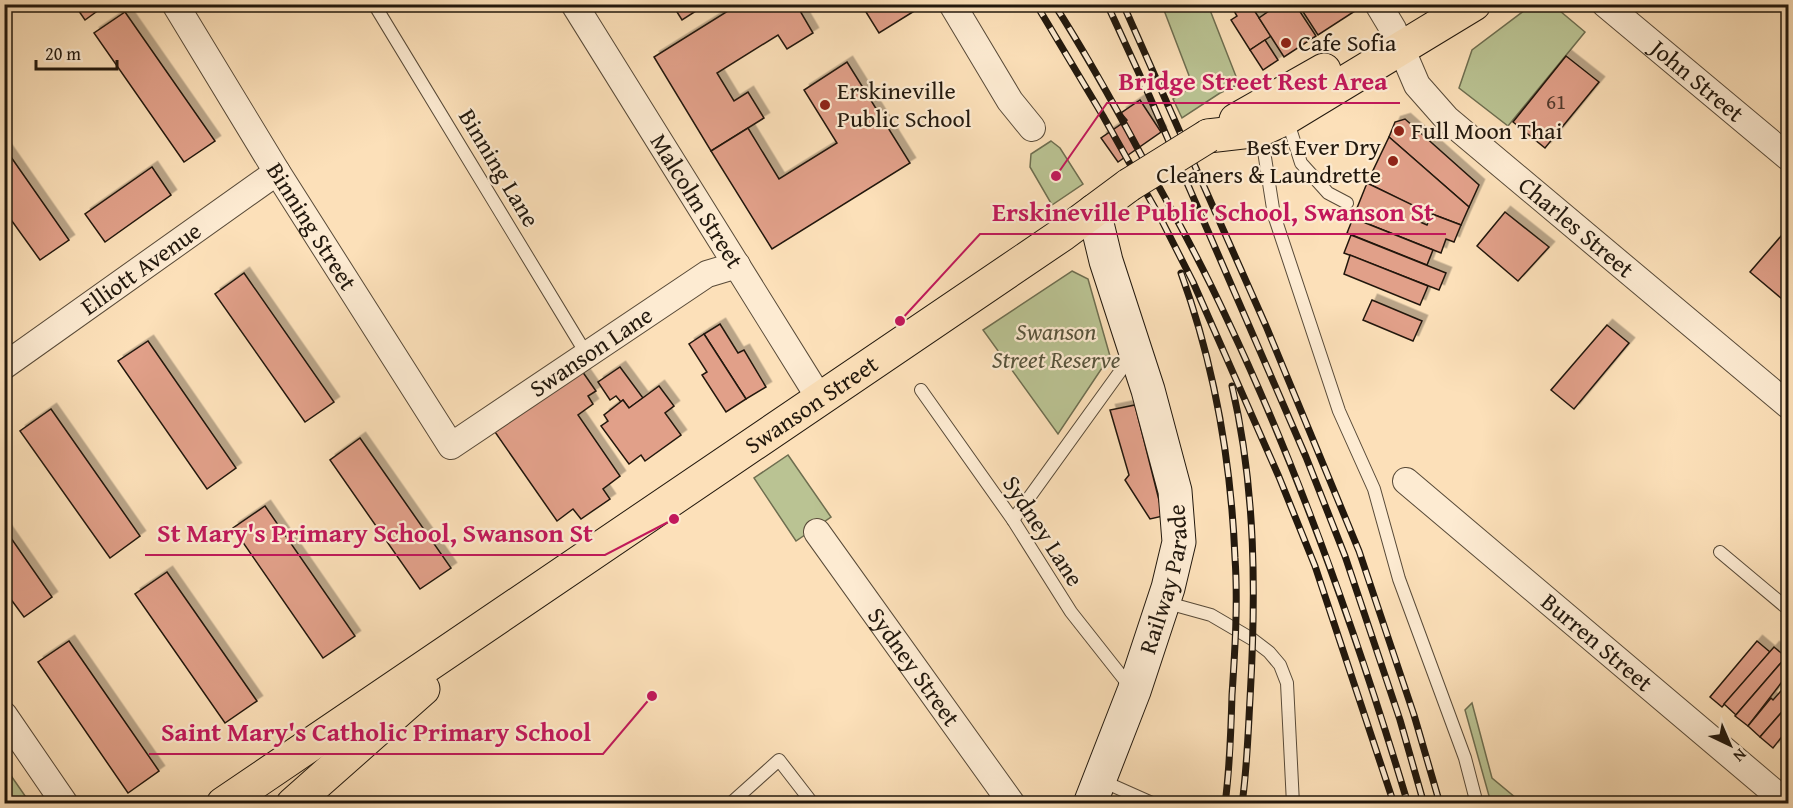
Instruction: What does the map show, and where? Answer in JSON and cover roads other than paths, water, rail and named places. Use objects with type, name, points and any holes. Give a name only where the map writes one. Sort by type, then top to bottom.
[{"type":"main road","points":[[1208,136],[1273,124],[1391,27],[1430,4]]},
{"type":"main road","points":[[1391,27],[1473,4]]},
{"type":"main road","name":"Swanson Street","points":[[223,804],[820,399],[1129,185],[1391,27]]},
{"type":"main road","name":"Swanson Street","points":[[297,802],[528,597]]},
{"type":"street","name":"Binning Street","points":[[175,4],[277,172],[451,446]]},
{"type":"street","name":"Malcolm Street","points":[[574,4],[820,399]]},
{"type":"street","points":[[952,4],[1010,101],[1032,128]]},
{"type":"street","name":"John Street","points":[[1605,4],[1788,157]]},
{"type":"street","name":"Charles Street","points":[[1391,27],[1417,85],[1447,119],[1788,405]]},
{"type":"street","name":"Elliott Avenue","points":[[4,366],[277,172]]},
{"type":"street","name":"Railway Parade","points":[[1094,211],[1106,261],[1148,390],[1174,491],[1179,542],[1164,602],[1134,692],[1095,792]]},
{"type":"street","name":"Swanson Lane","points":[[451,446],[707,274],[737,265]]},
{"type":"street","name":"Burren Street","points":[[1406,481],[1788,804]]},
{"type":"street","name":"Sydney Street","points":[[817,532],[1012,804]]},
{"type":"street","points":[[4,715],[65,804]]},
{"type":"lane","name":"Binning Lane","points":[[374,4],[587,354]]},
{"type":"lane","points":[[1273,124],[1301,163],[1328,193],[1347,203]]},
{"type":"lane","points":[[1273,124],[1274,215],[1339,411],[1374,489],[1399,579],[1465,758],[1477,804]]},
{"type":"lane","points":[[1013,520],[1135,352]]},
{"type":"lane","name":"Sydney Lane","points":[[921,390],[1013,520],[1071,612],[1134,692]]},
{"type":"lane","points":[[1720,552],[1788,609]]},
{"type":"lane","points":[[1164,602],[1211,615],[1252,639],[1269,652],[1280,665],[1287,683],[1293,804]]},
{"type":"lane","points":[[730,804],[779,760],[813,804]]},
{"type":"lane","points":[[1095,792],[1154,804]]},
{"type":"railway","points":[[1036,4],[1103,116],[1161,219],[1193,282],[1279,477],[1315,566],[1394,804]]},
{"type":"railway","points":[[1054,4],[1101,82],[1198,259],[1254,378],[1304,497],[1369,680],[1408,804]]},
{"type":"railway","points":[[1107,4],[1306,457],[1345,556],[1400,720],[1424,804]]},
{"type":"railway","points":[[1123,4],[1266,326],[1359,551],[1414,715],[1440,804]]},
{"type":"railway","points":[[1181,273],[1193,307],[1212,378],[1230,485],[1236,575],[1236,626],[1225,804]]},
{"type":"railway","points":[[1232,386],[1246,464],[1253,581],[1250,699],[1242,804]]},
{"type":"place","name":"Cafe Sofia","points":[[1286,43]]},
{"type":"place","name":"Erskineville Public School","points":[[825,105]]},
{"type":"place","name":"Full Moon Thai","points":[[1399,131]]},
{"type":"place","name":"Best Ever Dry Cleaners & Laundrette","points":[[1393,161]]},
{"type":"place","name":"Bridge Street Rest Area","points":[[1056,176]]},
{"type":"place","name":"Erskineville Public School, Swanson St","points":[[900,321]]},
{"type":"place","name":"St Mary's Primary School, Swanson St","points":[[674,519]]},
{"type":"place","name":"Saint Mary's Catholic Primary School","points":[[652,696]]},
{"type":"park label","name":"Swanson Street Reserve","points":[[1056,346]]}]
